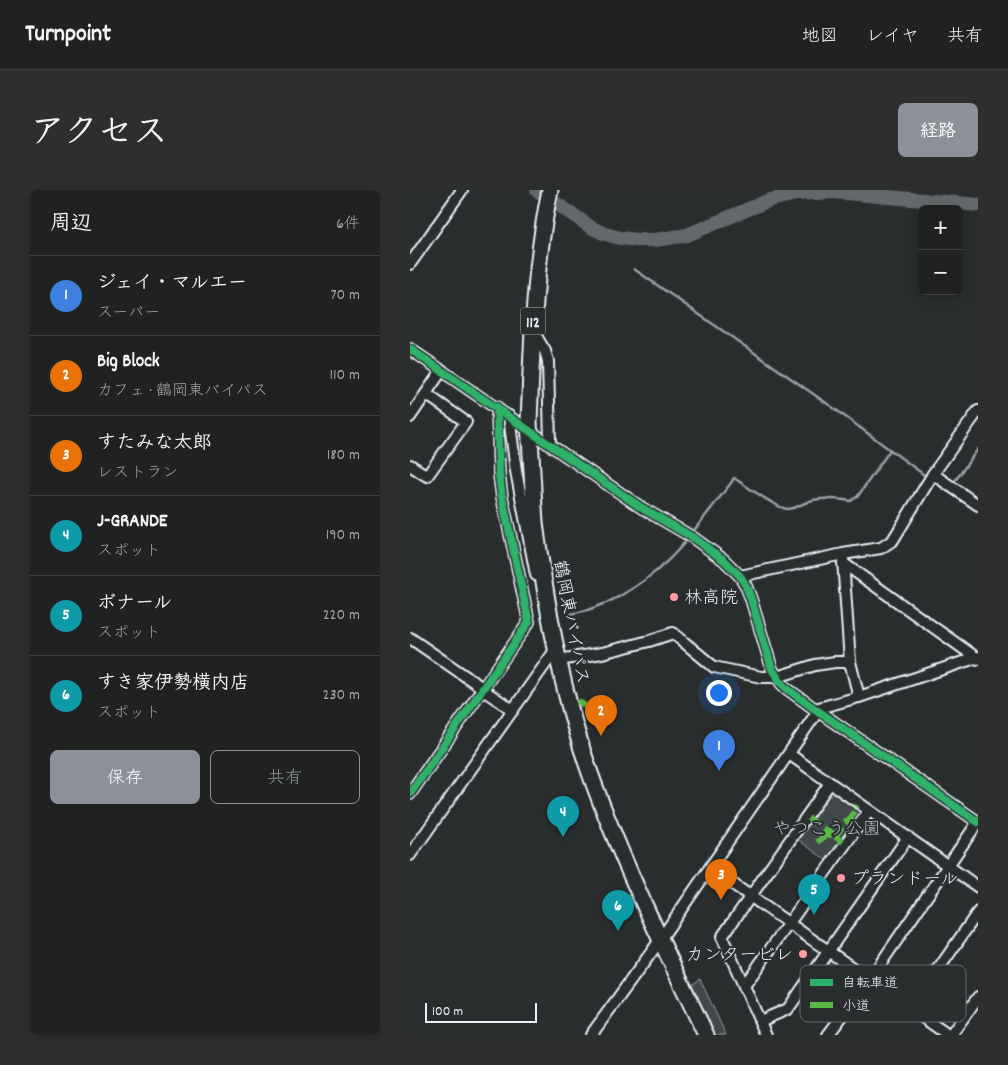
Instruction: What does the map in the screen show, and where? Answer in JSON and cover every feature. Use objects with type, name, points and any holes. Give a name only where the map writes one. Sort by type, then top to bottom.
[{"type":"highway","name":"鶴岡東バイパス","points":[[550,190],[540,249],[532,330],[529,423],[536,524],[549,612],[568,698],[590,772],[612,829],[660,939],[706,1035]]},
{"type":"street","points":[[410,264],[462,190]]},
{"type":"street","points":[[532,330],[545,351],[548,361],[550,444]]},
{"type":"street","points":[[410,348],[642,508],[692,536],[724,560],[740,576],[746,586],[772,669],[786,688],[978,822],[880,965]]},
{"type":"street","points":[[410,416],[442,370]]},
{"type":"street","points":[[410,465],[427,476],[466,422],[426,394]]},
{"type":"street","points":[[410,794],[530,622],[502,497],[499,474],[497,407]]},
{"type":"street","points":[[740,576],[843,558],[881,548],[893,540],[933,474],[978,411]]},
{"type":"street","points":[[508,416],[516,471],[538,589],[549,612]]},
{"type":"street","points":[[933,474],[978,505]]},
{"type":"street","points":[[843,558],[978,658]]},
{"type":"street","points":[[843,558],[850,662],[859,698]]},
{"type":"street","points":[[410,855],[512,710],[557,654],[602,654],[672,633],[714,667],[761,677],[777,677],[815,665],[850,662]]},
{"type":"street","points":[[410,638],[512,710]]},
{"type":"street","points":[[594,1034],[789,754],[817,710],[978,658]]},
{"type":"street","points":[[789,754],[978,887]]},
{"type":"street","points":[[766,1035],[722,937],[830,783]]},
{"type":"street","points":[[744,986],[870,810]]},
{"type":"street","points":[[819,965],[908,838]]},
{"type":"street","points":[[710,868],[749,897],[850,965]]},
{"type":"street","points":[[941,965],[978,912]]},
{"type":"street","points":[[760,1021],[788,1009],[800,992]]},
{"type":"street","points":[[966,1013],[978,997]]},
{"type":"street","points":[[828,1035],[838,1022]]},
{"type":"street","points":[[930,1022],[949,1035],[959,1022]]},
{"type":"green space","name":"やつこう公園","points":[[834,789],[861,808],[863,814],[829,862],[794,837],[827,792]]},
{"type":"green space","points":[[700,979],[726,1035],[715,1035],[692,985]]},
{"type":"waterway","points":[[537,190],[592,228],[605,234],[637,240],[655,240],[687,235],[770,200],[796,194],[834,192],[978,205]]},
{"type":"waterway","points":[[634,269],[832,407],[927,477]]},
{"type":"waterway","points":[[952,485],[978,449]]},
{"type":"waterway","points":[[692,533],[734,478],[768,501],[787,509],[818,499],[851,501],[858,496],[890,450]]},
{"type":"waterway","points":[[932,480],[947,491],[949,489]]},
{"type":"waterway","points":[[571,614],[607,603],[633,588],[669,559],[689,537]]},
{"type":"waterway","points":[[482,681],[524,619]]},
{"type":"waterway","points":[[410,783],[474,692]]},
{"type":"marked path","points":[[578,701],[604,719]]},
{"type":"marked path","points":[[848,822],[857,805]]},
{"type":"marked path","points":[[808,818],[828,832]]},
{"type":"marked path","points":[[835,837],[846,821],[850,823]]},
{"type":"marked path","points":[[831,834],[827,833],[829,831],[843,842]]},
{"type":"marked path","points":[[817,842],[828,834]]},
{"type":"cycle path","points":[[410,349],[642,508],[692,537],[724,560],[740,576],[746,586],[772,669],[781,683],[815,709],[978,822]]},
{"type":"cycle path","points":[[410,794],[529,622],[502,497],[499,474],[497,407]]},
{"type":"place","name":"林高院","points":[[674,597]]},
{"type":"place","name":"Big Block","points":[[601,736]]},
{"type":"place","name":"ジェイ・マルエー","points":[[719,771]]},
{"type":"place","name":"J-GRANDE","points":[[563,837]]},
{"type":"place","name":"プランドール","points":[[841,878]]},
{"type":"place","name":"すたみな太郎","points":[[721,900]]},
{"type":"place","name":"ボナール","points":[[814,915]]},
{"type":"place","name":"すき家伊勢横内店","points":[[618,931]]},
{"type":"place","name":"カンタービレ","points":[[803,954]]}]
